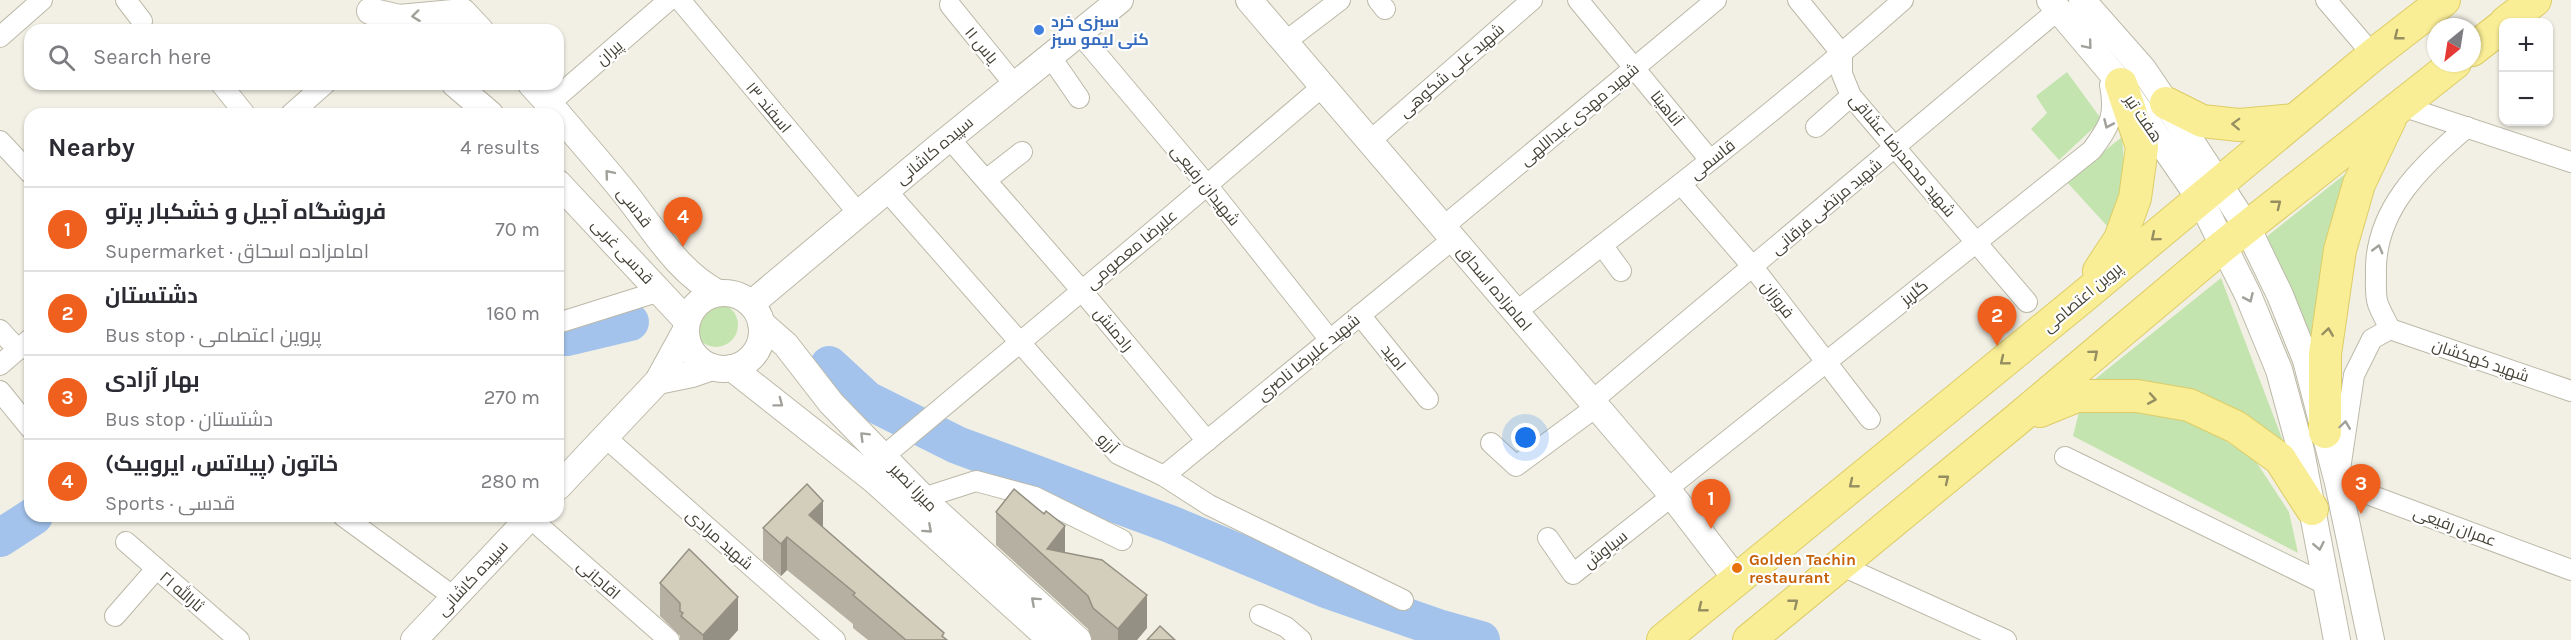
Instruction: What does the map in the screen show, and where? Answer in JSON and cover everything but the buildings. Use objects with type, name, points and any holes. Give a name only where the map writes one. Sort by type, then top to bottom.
[{"type":"main road","name":"پروین اعتصامی","points":[[1663,640],[2079,300],[2373,55],[2444,0]]},
{"type":"main road","points":[[2512,18],[2535,0]]},
{"type":"main road","points":[[2481,43],[2499,29]]},
{"type":"main road","points":[[2079,300],[2121,238],[2135,198],[2142,147],[2120,69]]},
{"type":"main road","points":[[1749,640],[2223,246],[2445,72]]},
{"type":"main road","points":[[2166,103],[2202,121],[2239,125],[2295,120]]},
{"type":"main road","points":[[2325,432],[2325,354],[2340,250],[2359,183],[2398,109]]},
{"type":"main road","points":[[2014,422],[2077,396],[2136,396],[2189,405],[2236,427],[2280,459],[2312,509]]},
{"type":"street","points":[[0,37],[42,0]]},
{"type":"street","points":[[126,0],[142,21]]},
{"type":"street","name":"پیران","points":[[558,108],[669,0]]},
{"type":"street","name":"اسفند ۱۳","points":[[680,0],[859,214]]},
{"type":"street","name":"سپیده کاشانی","points":[[756,314],[886,190],[1120,0]]},
{"type":"street","name":"امامزاده اسحاق","points":[[1250,0],[1670,493],[1737,580]]},
{"type":"street","points":[[1285,42],[1340,0]]},
{"type":"street","name":"شهید علی شکوهی","points":[[1370,141],[1532,0]]},
{"type":"street","name":"آناهیتا","points":[[1578,0],[1710,160]]},
{"type":"street","name":"شهید مهدی عبداللهی","points":[[1448,233],[1635,68],[1716,0]]},
{"type":"street","points":[[1798,0],[1842,54]]},
{"type":"street","name":"قاسمی","points":[[1516,312],[1681,184],[1842,54],[1903,0]]},
{"type":"street","name":"هفت تیر","points":[[2082,0],[2120,69],[2209,190],[2247,227],[2280,295],[2310,377],[2325,432],[2371,640]]},
{"type":"street","points":[[2326,0],[2373,55]]},
{"type":"street","name":"یاس ۱۱","points":[[950,5],[1014,84]]},
{"type":"street","name":"هفت تیر","points":[[2054,5],[2120,69],[2166,103],[2209,190],[2223,246],[2248,295],[2282,383],[2301,451],[2337,640]]},
{"type":"street","name":"شهید مرتضی فرقانی","points":[[1491,443],[1516,466],[1594,404],[1896,147],[2054,5]]},
{"type":"street","points":[[363,6],[399,18],[465,14]]},
{"type":"street","points":[[363,6],[384,24]]},
{"type":"street","name":"شهیدان رفیعی","points":[[1079,33],[1208,185],[1330,339]]},
{"type":"street","name":"شهید محمدرضا عشاقی","points":[[1842,54],[1842,74],[1851,96],[2027,302]]},
{"type":"street","points":[[1050,56],[1079,98]]},
{"type":"street","name":"گلریز","points":[[1670,493],[2092,150],[2110,124],[2120,69]]},
{"type":"street","name":"علیرضا معصومی","points":[[886,469],[938,411],[1323,86]]},
{"type":"street","points":[[226,90],[240,108]]},
{"type":"street","points":[[298,108],[318,90]]},
{"type":"street","points":[[462,90],[483,108]]},
{"type":"street","name":"قدسی","points":[[536,90],[552,108]]},
{"type":"street","points":[[1816,126],[1851,96]]},
{"type":"street","points":[[2398,109],[2467,128],[2571,162]]},
{"type":"street","name":"قدسی","points":[[564,122],[624,192],[668,250],[700,284],[718,293]]},
{"type":"street","points":[[2338,483],[2354,375],[2372,339],[2390,329],[2377,302],[2375,257],[2387,217],[2404,188],[2445,145],[2467,128]]},
{"type":"street","name":"رادمنش","points":[[949,138],[1082,291],[1207,441]]},
{"type":"street","points":[[0,141],[24,167]]},
{"type":"street","points":[[986,180],[1022,152]]},
{"type":"street","name":"فروزان","points":[[1681,184],[1754,267],[1869,419]]},
{"type":"street","name":"قدسی غربی","points":[[564,189],[660,291],[687,326]]},
{"type":"street","name":"آرزو","points":[[886,190],[1118,454],[1164,476],[1209,506],[1403,600]]},
{"type":"street","name":"شهید علیرضا ناصری","points":[[1164,476],[1360,315],[1448,233]]},
{"type":"street","points":[[1602,245],[1621,271]]},
{"type":"street","points":[[564,321],[660,291]]},
{"type":"street","points":[[564,481],[658,381],[699,302],[718,293],[730,293],[742,297],[756,314],[762,338],[756,352],[746,362],[658,381]]},
{"type":"street","name":"میرزا نصیر","points":[[756,314],[786,345],[886,469],[1051,640]]},
{"type":"street","name":"امید","points":[[1360,315],[1428,399]]},
{"type":"street","points":[[687,326],[691,349],[696,357],[722,367]]},
{"type":"street","name":"شهید کهکشان","points":[[2390,329],[2571,391]]},
{"type":"street","points":[[0,330],[24,344],[0,365]]},
{"type":"street","name":"میرزا نصیر","points":[[722,367],[886,469],[923,498],[1078,640]]},
{"type":"street","points":[[2282,383],[2290,371],[2300,370],[2310,377]]},
{"type":"street","points":[[0,391],[24,421]]},
{"type":"street","name":"شهید مرادی","points":[[605,437],[835,640]]},
{"type":"street","points":[[2065,457],[2327,585]]},
{"type":"street","points":[[923,498],[976,481],[1035,497],[1122,540]]},
{"type":"street","name":"عمران رفیعی","points":[[2338,483],[2571,570]]},
{"type":"street","name":"سیاوش","points":[[1548,538],[1573,574],[1670,493]]},
{"type":"street","points":[[351,522],[454,597]]},
{"type":"street","name":"سپیده کاشانی","points":[[420,638],[454,597],[525,522]]},
{"type":"street","name":"اقاجانی","points":[[536,522],[669,640]]},
{"type":"street","name":"ثارالله ۲۱","points":[[126,542],[239,640]]},
{"type":"street","points":[[1840,565],[2006,640]]},
{"type":"street","points":[[115,615],[156,569]]},
{"type":"street","points":[[1260,615],[1287,627],[1301,640]]},
{"type":"green space","points":[[2067,72],[2102,120],[2059,160],[2031,129],[2047,113],[2036,96]]},
{"type":"green space","points":[[2122,137],[2125,177],[2108,227],[2066,181]]},
{"type":"green space","points":[[2355,166],[2337,201],[2312,325],[2312,350],[2265,238]]},
{"type":"green space","points":[[2221,278],[2283,441],[2239,416],[2168,389],[2144,384],[2094,380]]},
{"type":"green space","points":[[716,303],[731,310],[738,325],[731,340],[716,347],[701,340],[694,325],[701,310]]},
{"type":"green space","points":[[2126,407],[2192,419],[2255,460],[2289,512],[2298,553],[2073,436],[2079,412]]},
{"type":"waterway","points":[[564,337],[630,322]]},
{"type":"waterway","points":[[829,365],[867,400],[957,445],[1170,524],[1326,589],[1438,628],[1481,640]]},
{"type":"waterway","points":[[0,538],[25,522]]},
{"type":"place","name":"سبزی خرد کنی لیمو سبز","points":[[1039,30]]},
{"type":"place","name":"خاتون (پیلاتس، ایروبیک)","points":[[683,247]]},
{"type":"place","name":"دشتستان","points":[[1997,346]]},
{"type":"place","name":"بهار آزادی","points":[[2361,514]]},
{"type":"place","name":"فروشگاه آجیل و خشکبار پرتو","points":[[1711,529]]},
{"type":"place","name":"Golden Tachin restaurant","points":[[1737,568]]}]
